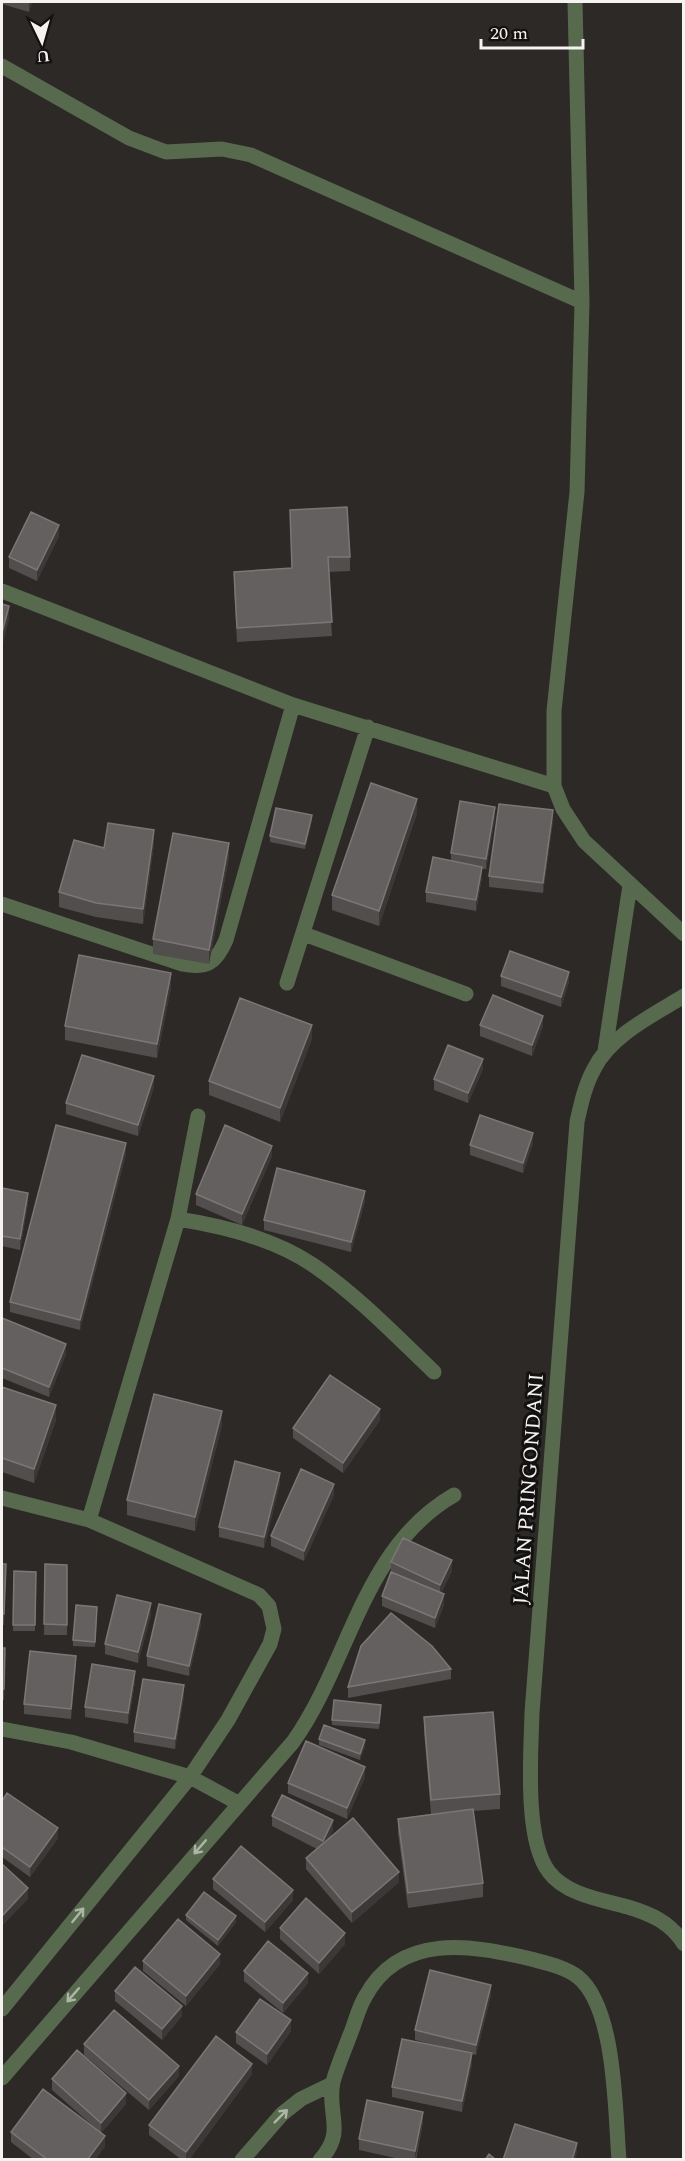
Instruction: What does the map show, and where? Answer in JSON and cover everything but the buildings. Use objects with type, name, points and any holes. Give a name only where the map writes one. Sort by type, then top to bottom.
[{"type":"street","points":[[576,2],[582,302],[578,492],[554,711],[554,786],[563,809],[584,841],[684,934]]},
{"type":"street","points":[[2,66],[129,138],[166,152],[222,149],[251,155],[582,302]]},
{"type":"street","points":[[2,591],[293,705],[554,786]]},
{"type":"street","points":[[2,904],[182,964],[205,967],[215,961],[226,940],[293,705]]},
{"type":"street","points":[[287,983],[368,728]]},
{"type":"street","points":[[605,1051],[630,885]]},
{"type":"street","points":[[304,934],[465,994]]},
{"type":"street","name":"JALAN PRINGONDANI","points":[[684,996],[640,1024],[605,1051],[594,1068],[584,1094],[574,1148],[532,1713],[531,1793],[534,1824],[549,1872],[562,1883],[580,1893],[653,1914],[669,1926],[684,1944]]},
{"type":"street","points":[[89,1520],[178,1218],[198,1116]]},
{"type":"street","points":[[178,1218],[260,1239],[311,1263],[347,1290],[434,1372]]},
{"type":"street","points":[[2,2078],[238,1803],[266,1776],[311,1717],[368,1592],[392,1550],[435,1508],[453,1495]]},
{"type":"street","points":[[2,1498],[89,1520],[259,1594],[269,1606],[274,1629],[270,1644],[228,1720],[190,1777],[2,2009]]},
{"type":"street","points":[[2,1729],[71,1742],[190,1777],[238,1803]]},
{"type":"street","points":[[320,2160],[335,2137],[332,2084],[365,1996],[386,1970],[414,1953],[445,1946],[501,1952],[552,1964],[578,1977],[593,1996],[604,2021],[619,2160]]},
{"type":"street","points":[[242,2160],[282,2114],[301,2098],[332,2084]]}]
